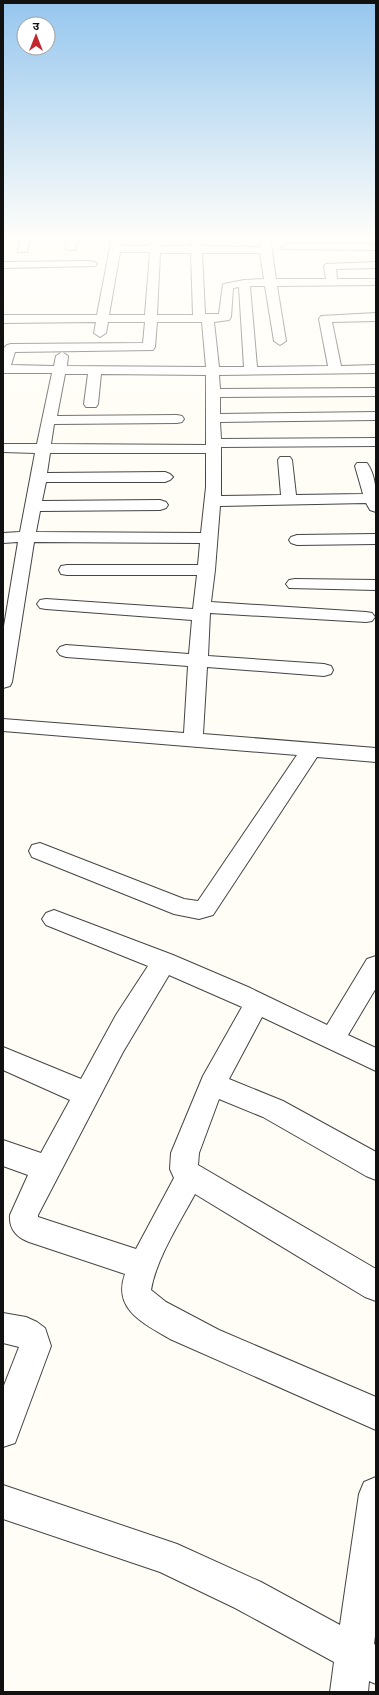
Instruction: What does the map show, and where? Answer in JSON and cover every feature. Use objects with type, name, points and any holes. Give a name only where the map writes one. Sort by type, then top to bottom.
[{"type":"street","points":[[4,322],[51,319],[203,319],[225,316]]},
{"type":"street","points":[[247,316],[251,370]]},
{"type":"street","points":[[277,316],[280,341]]},
{"type":"street","points":[[335,369],[324,320],[331,318],[376,318]]},
{"type":"street","points":[[47,348],[51,319]]},
{"type":"street","points":[[98,348],[102,319]]},
{"type":"street","points":[[151,319],[150,345],[148,348],[6,348],[3,369],[212,371],[376,369]]},
{"type":"street","points":[[193,740],[202,611],[213,501],[214,418],[212,371],[203,319]]},
{"type":"street","points":[[3,682],[27,538],[40,478],[47,424],[63,348]]},
{"type":"street","points":[[91,404],[95,370]]},
{"type":"street","points":[[213,393],[376,392]]},
{"type":"street","points":[[214,418],[376,416]]},
{"type":"street","points":[[49,420],[177,419]]},
{"type":"street","points":[[3,448],[214,446],[376,442]]},
{"type":"street","points":[[285,460],[289,500]]},
{"type":"street","points":[[213,501],[289,500],[374,502],[362,466]]},
{"type":"street","points":[[40,478],[165,477]]},
{"type":"street","points":[[33,506],[160,505]]},
{"type":"street","points":[[3,538],[209,538]]},
{"type":"street","points":[[297,540],[376,539]]},
{"type":"street","points":[[66,570],[207,570]]},
{"type":"street","points":[[295,584],[376,585]]},
{"type":"street","points":[[46,604],[366,617]]},
{"type":"street","points":[[66,652],[324,670]]},
{"type":"street","points":[[3,725],[376,755]]},
{"type":"street","points":[[40,851],[182,908],[199,910],[205,909],[311,750]]},
{"type":"street","points":[[54,919],[164,962],[333,1038],[376,1060]]},
{"type":"street","points":[[144,1266],[29,1228],[24,1222],[24,1215],[46,1168],[68,1130],[86,1094],[164,962]]},
{"type":"street","points":[[333,1038],[376,966]]},
{"type":"street","points":[[257,1003],[212,1084],[185,1153],[184,1170],[190,1176],[376,1286]]},
{"type":"street","points":[[3,1058],[86,1094]]},
{"type":"street","points":[[212,1084],[273,1109],[376,1167]]},
{"type":"street","points":[[3,1152],[46,1168]]},
{"type":"street","points":[[190,1176],[144,1266],[136,1285],[136,1292],[144,1304],[154,1312],[208,1340],[340,1396],[376,1414]]},
{"type":"street","points":[[3,1328],[26,1333],[32,1336],[36,1346],[3,1431]]},
{"type":"street","points":[[349,1692],[365,1659],[376,1494]]},
{"type":"street","points":[[3,1502],[165,1556],[248,1595],[365,1659]]}]
